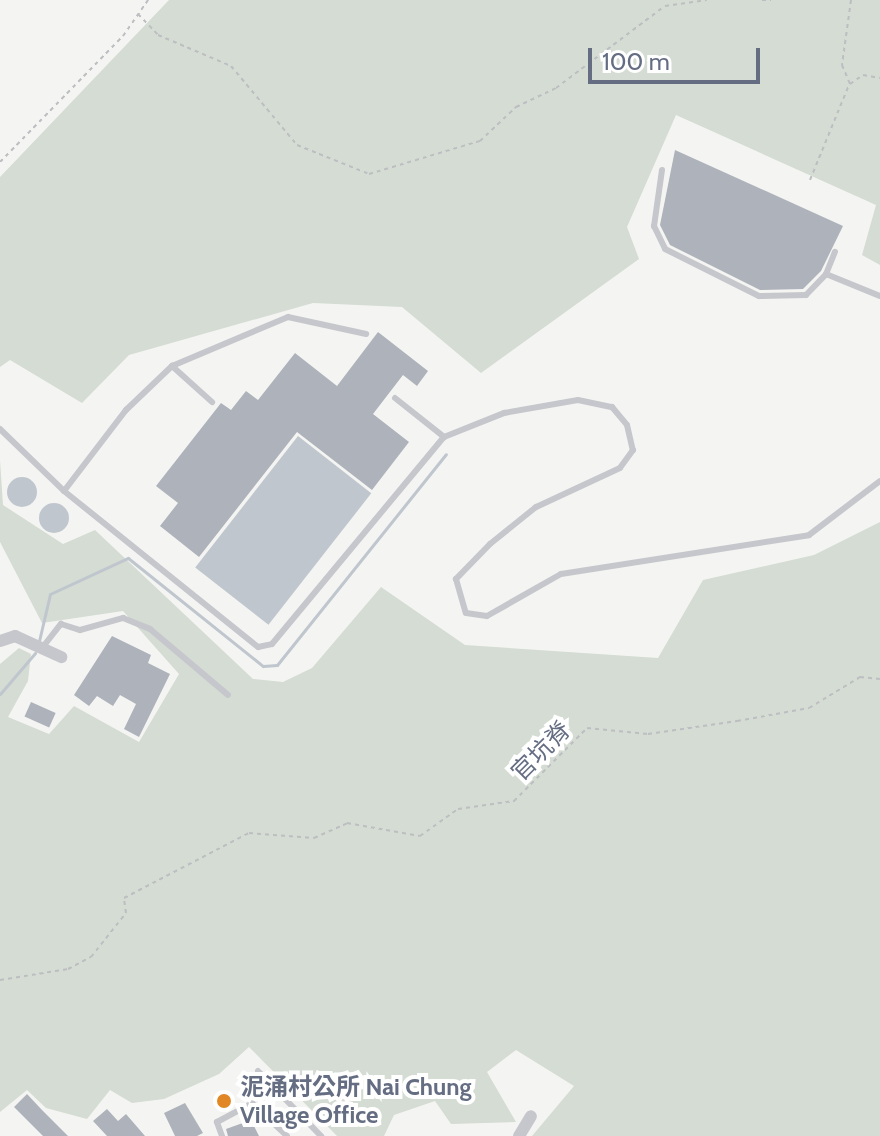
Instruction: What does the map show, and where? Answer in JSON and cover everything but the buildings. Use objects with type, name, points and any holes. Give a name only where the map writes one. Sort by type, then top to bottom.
[{"type":"street","points":[[0,641],[15,636],[61,657]]},
{"type":"street","points":[[519,1136],[531,1116]]},
{"type":"lane","points":[[662,170],[654,226],[665,249],[759,296],[806,295],[826,274],[835,252]]},
{"type":"lane","points":[[826,274],[880,296]]},
{"type":"lane","points":[[64,491],[126,410],[172,366],[288,317],[366,334]]},
{"type":"lane","points":[[172,366],[212,402]]},
{"type":"lane","points":[[395,398],[444,437]]},
{"type":"lane","points":[[0,429],[64,491],[258,647],[272,644],[444,437],[504,413],[578,400],[612,407],[631,437],[620,468],[536,507],[456,579],[466,613],[487,616],[561,574],[809,535],[880,481]]},
{"type":"lane","points":[[42,648],[61,624],[80,630],[123,618],[150,629],[228,695]]},
{"type":"lane","points":[[258,1071],[321,1136]]},
{"type":"lane","points":[[222,1136],[217,1122],[252,1103],[287,1136]]},
{"type":"path","points":[[0,162],[148,0]]},
{"type":"path","points":[[138,14],[158,35],[231,66],[297,145],[369,174],[480,141],[516,107],[556,88],[665,6],[707,0]]},
{"type":"path","points":[[762,0],[771,0]]},
{"type":"path","points":[[850,84],[842,65],[851,0]]},
{"type":"path","points":[[810,180],[850,84],[863,75],[880,78]]},
{"type":"path","name":"官坑脊","points":[[0,980],[68,969],[91,957],[126,913],[124,898],[249,833],[314,838],[347,823],[420,836],[458,809],[514,801],[587,728],[648,734],[737,721],[809,708],[860,677],[880,679]]},
{"type":"shaded area","points":[[169,0],[880,0],[880,265],[862,255],[876,205],[676,115],[627,227],[639,259],[481,373],[402,307],[313,303],[129,355],[82,403],[10,360],[0,367],[0,177]]},
{"type":"shaded area","points":[[298,436],[371,493],[268,625],[195,568]]},
{"type":"shaded area","points":[[0,460],[3,505],[63,544],[95,530],[253,679],[283,682],[312,668],[381,587],[465,645],[658,658],[703,580],[814,555],[880,522],[880,1136],[532,1136],[574,1086],[516,1050],[487,1072],[516,1122],[451,1124],[435,1101],[394,1115],[384,1136],[337,1136],[249,1047],[219,1074],[164,1099],[132,1103],[110,1090],[87,1119],[46,1108],[27,1090],[0,1112],[0,664],[19,648],[31,654],[28,681],[8,717],[49,734],[74,706],[139,742],[179,674],[123,611],[42,623],[0,542]]},
{"type":"shaded area","points":[[22,477],[28,478],[36,486],[36,498],[28,506],[22,507],[16,506],[8,498],[7,492],[8,486],[16,478]]},
{"type":"shaded area","points":[[54,503],[60,504],[68,512],[68,524],[60,532],[54,533],[48,532],[40,524],[39,518],[40,512],[48,504]]},
{"type":"waterway","points":[[39,641],[50,594],[128,558],[263,666],[277,665],[446,454]]},
{"type":"waterway","points":[[0,694],[35,653]]},
{"type":"place","name":"泥涌村公所 Nai Chung Village Office","points":[[224,1101]]}]
